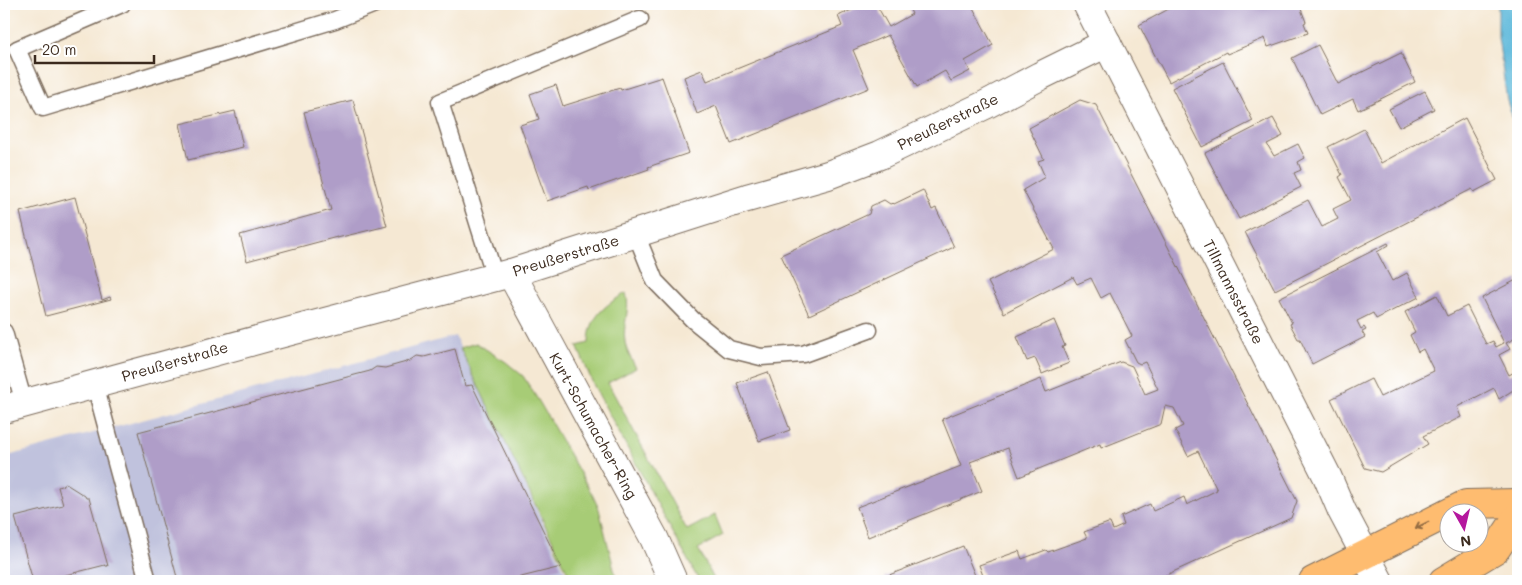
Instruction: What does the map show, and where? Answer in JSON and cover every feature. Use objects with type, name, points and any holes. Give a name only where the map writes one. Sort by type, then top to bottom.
[{"type":"main road","points":[[1313,581],[1466,504],[1518,503]]},
{"type":"main road","points":[[1443,581],[1496,549],[1518,516]]},
{"type":"street","name":"Tillmannsstraße","points":[[1087,4],[1379,581]]},
{"type":"street","name":"Preußerstraße","points":[[14,406],[268,336],[503,275],[747,198],[828,175],[880,155],[985,105],[1107,43]]},
{"type":"street","name":"Kurt-Schumacher-Ring","points":[[503,275],[654,538],[673,581]]},
{"type":"lane","points":[[122,4],[18,50],[43,108],[335,20],[375,4]]},
{"type":"lane","points":[[503,275],[440,102],[640,20]]},
{"type":"lane","points":[[636,234],[654,282],[693,320],[729,348],[761,357],[803,354],[869,330]]},
{"type":"lane","points":[[4,332],[14,406]]},
{"type":"lane","points":[[95,385],[148,581]]},
{"type":"shaded area","points":[[455,336],[570,581],[4,581],[4,457]]},
{"type":"green space","points":[[626,293],[628,305],[624,336],[628,352],[636,368],[608,383],[687,530],[715,515],[723,535],[698,549],[715,581],[699,581],[594,386],[577,346],[589,343],[595,319],[605,307]]},
{"type":"green space","points":[[476,343],[506,362],[523,376],[540,403],[599,509],[617,581],[572,581],[460,348]]},
{"type":"water","points":[[1498,4],[1518,4],[1518,135],[1507,101],[1498,37]]},
{"type":"building","points":[[854,4],[876,4],[889,27],[912,14],[907,4],[971,4],[993,45],[965,61],[970,71],[951,81],[945,71],[917,87],[888,35],[853,50],[869,88],[731,144],[716,106],[697,114],[684,77],[702,70],[707,81],[842,26],[838,16],[856,8]]},
{"type":"building","points":[[1178,4],[1299,4],[1308,33],[1268,47],[1265,38],[1227,54],[1226,52],[1169,82],[1139,25]]},
{"type":"building","points":[[1318,45],[1338,84],[1401,53],[1415,82],[1358,110],[1353,99],[1320,115],[1292,58]]},
{"type":"building","points":[[1223,62],[1253,121],[1202,147],[1172,88]]},
{"type":"building","points":[[662,77],[689,153],[589,190],[588,187],[547,201],[520,125],[539,119],[530,94],[556,85],[563,106]]},
{"type":"building","points":[[1425,91],[1434,109],[1399,127],[1389,109]]},
{"type":"building","points":[[353,100],[387,226],[247,261],[240,235],[331,210],[304,112]]},
{"type":"building","points":[[1080,100],[1096,105],[1297,501],[1291,518],[1153,581],[985,581],[979,565],[1019,551],[1022,559],[1046,550],[1048,552],[1087,538],[1084,532],[1108,523],[1110,523],[1113,530],[1124,525],[1121,517],[1150,504],[1153,511],[1184,497],[1187,505],[1217,490],[1198,451],[1188,456],[1175,430],[1183,426],[1174,408],[1165,406],[1161,424],[1101,448],[1100,444],[1019,477],[1008,448],[970,462],[982,491],[868,537],[857,507],[961,466],[942,419],[1041,379],[1046,392],[1121,362],[1132,366],[1145,394],[1158,389],[1145,362],[1140,364],[1136,362],[1125,340],[1132,336],[1110,293],[1101,298],[1091,278],[1077,284],[1073,277],[1004,313],[988,282],[1054,249],[1023,190],[1045,177],[1038,161],[1044,159],[1029,128]]},
{"type":"building","points":[[235,111],[243,147],[188,160],[180,124]]},
{"type":"building","points":[[1273,118],[1283,136],[1267,144],[1274,156],[1298,144],[1305,158],[1298,162],[1301,170],[1294,173],[1301,187],[1239,219],[1205,153]]},
{"type":"building","points":[[1465,118],[1497,180],[1474,192],[1472,189],[1275,290],[1245,232],[1308,200],[1322,227],[1338,219],[1333,209],[1351,200],[1339,177],[1342,175],[1328,147],[1364,129],[1381,163]]},
{"type":"building","points":[[923,190],[932,210],[936,208],[954,247],[809,315],[781,255],[869,214],[871,206],[884,200],[894,204]]},
{"type":"building","points":[[75,197],[102,300],[110,297],[111,299],[46,316],[20,212]]},
{"type":"building","points":[[1388,243],[1389,245],[1377,252],[1392,281],[1407,273],[1419,297],[1376,319],[1373,313],[1357,321],[1361,329],[1364,327],[1366,330],[1362,332],[1365,337],[1312,364],[1300,339],[1298,339],[1290,324],[1292,323],[1279,298]]},
{"type":"building","points":[[1518,279],[1518,337],[1506,343],[1510,349],[1499,355],[1509,375],[1518,370],[1518,387],[1499,399],[1494,388],[1457,407],[1461,417],[1423,436],[1428,444],[1381,472],[1365,468],[1331,399],[1371,379],[1380,397],[1434,371],[1423,349],[1418,352],[1410,335],[1415,332],[1405,312],[1437,295],[1447,316],[1467,306],[1486,344],[1493,341],[1496,347],[1504,343],[1482,298]]},
{"type":"building","points":[[1054,320],[1065,346],[1062,347],[1069,363],[1042,374],[1035,358],[1027,361],[1017,337]]},
{"type":"building","points":[[455,349],[465,386],[472,385],[561,567],[505,581],[178,581],[138,432],[370,371],[376,367],[385,368],[410,361],[417,356],[424,357]]},
{"type":"building","points":[[768,372],[790,430],[759,441],[737,383]]},
{"type":"building","points":[[66,484],[86,498],[89,498],[108,566],[105,565],[42,581],[33,581],[15,517],[63,505],[58,487]]},
{"type":"building","points":[[963,546],[976,578],[968,581],[886,581],[884,577]]}]
